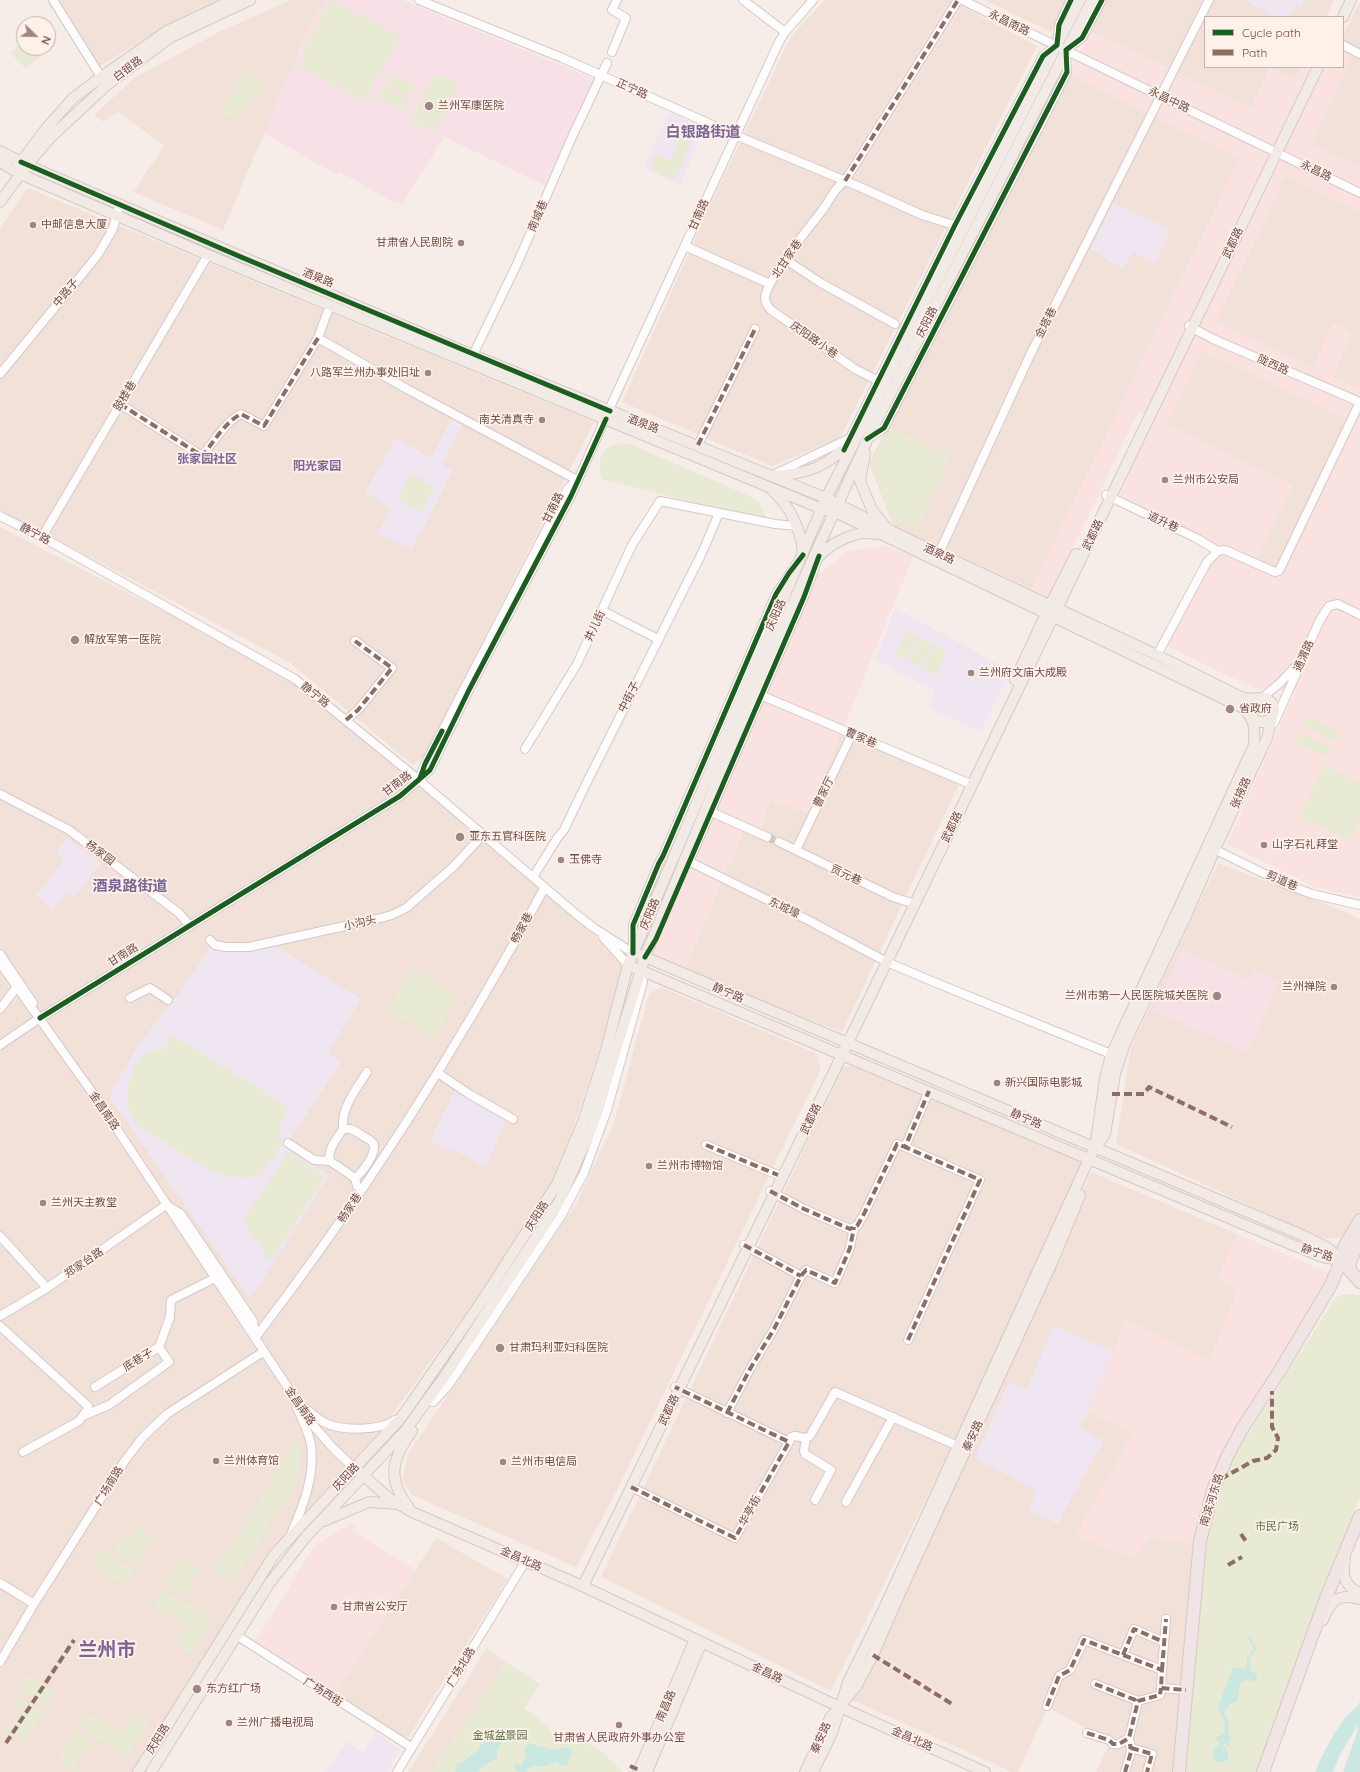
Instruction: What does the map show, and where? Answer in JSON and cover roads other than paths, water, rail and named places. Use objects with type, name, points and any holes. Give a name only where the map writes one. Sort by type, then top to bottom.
[{"type":"highway","name":"南滨河东路","points":[[1179,1772],[1200,1541],[1213,1490],[1227,1456],[1242,1429],[1283,1366],[1327,1291],[1341,1260],[1344,1247],[1360,1220]]},
{"type":"highway","points":[[1350,1272],[1352,1258],[1360,1237]]},
{"type":"highway","points":[[1341,1260],[1360,1282]]},
{"type":"highway","points":[[1263,1772],[1316,1624],[1360,1516]]},
{"type":"main road","name":"白银路","points":[[21,168],[44,131],[72,99],[100,77],[167,31],[233,0]]},
{"type":"main road","name":"白银路","points":[[21,168],[107,85],[171,37],[250,0]]},
{"type":"main road","name":"庆阳路","points":[[138,1772],[274,1556],[290,1538],[359,1472],[405,1431],[448,1373],[559,1202],[592,1127],[645,957],[758,693],[805,576],[868,439],[1061,47],[1080,0]]},
{"type":"main road","name":"庆阳路","points":[[151,1772],[269,1584],[359,1472],[410,1405],[486,1295],[557,1184],[583,1122],[606,1050],[628,965],[772,623],[852,440],[959,227],[1061,47],[1092,0]]},
{"type":"main road","points":[[1336,16],[1344,0]]},
{"type":"main road","points":[[1343,16],[1351,0]]},
{"type":"main road","name":"武都路","points":[[1275,151],[1312,68]]},
{"type":"main road","name":"武都路","points":[[913,903],[968,783],[1051,611],[1109,496],[1275,151],[1317,68]]},
{"type":"main road","points":[[0,151],[21,168]]},
{"type":"main road","points":[[0,162],[21,168]]},
{"type":"main road","points":[[0,190],[21,168]]},
{"type":"main road","points":[[0,202],[21,168]]},
{"type":"main road","name":"酒泉路","points":[[21,168],[118,211],[208,254],[330,305],[608,415],[698,445],[826,498],[836,508],[1051,611],[1157,655],[1243,698],[1260,699]]},
{"type":"main road","name":"酒泉路","points":[[118,211],[473,355],[822,509],[836,508]]},
{"type":"main road","points":[[868,439],[860,481],[872,510],[889,534]]},
{"type":"main road","points":[[772,476],[806,472],[816,469],[844,450],[852,440]]},
{"type":"main road","points":[[767,485],[785,504],[798,526],[803,555]]},
{"type":"main road","points":[[805,576],[819,556],[835,543],[856,535],[889,534]]},
{"type":"main road","name":"酒泉路","points":[[889,534],[939,553],[1233,702],[1252,716]]},
{"type":"main road","name":"武都路","points":[[581,1585],[913,903],[1051,611]]},
{"type":"main road","points":[[1212,848],[1254,745],[1255,736],[1252,716],[1251,706],[1260,699],[1271,702],[1274,708],[1273,714],[1269,720],[1261,722],[1252,716]]},
{"type":"main road","name":"张掖路","points":[[1212,848],[1267,738],[1273,714]]},
{"type":"main road","name":"秦安路","points":[[813,1772],[832,1733],[839,1706],[848,1682],[880,1617],[1095,1148],[1105,1134],[1115,1074],[1116,1056],[1125,1043],[1186,916],[1212,848]]},
{"type":"main road","name":"静宁路","points":[[633,953],[1302,1235],[1328,1248],[1341,1260]]},
{"type":"main road","name":"静宁路","points":[[628,965],[1322,1257],[1341,1260]]},
{"type":"main road","name":"武都路","points":[[773,1192],[778,1175],[840,1054]]},
{"type":"main road","name":"秦安路","points":[[805,1772],[830,1718],[857,1686],[873,1655],[903,1586],[1052,1265],[1091,1168],[1090,1159]]},
{"type":"main road","points":[[412,1512],[399,1495],[394,1473],[402,1445],[433,1402],[448,1373]]},
{"type":"main road","name":"武都路","points":[[581,1585],[631,1487],[677,1388]]},
{"type":"main road","name":"金昌北路","points":[[359,1472],[398,1504],[412,1512],[581,1585],[698,1641]]},
{"type":"main road","points":[[318,1523],[369,1502],[398,1504]]},
{"type":"main road","points":[[1353,1532],[1345,1557],[1343,1576],[1345,1582],[1350,1587],[1360,1593]]},
{"type":"main road","points":[[1288,1705],[1304,1671],[1327,1610],[1335,1600],[1341,1597],[1348,1596],[1360,1599]]},
{"type":"main road","name":"金昌路","points":[[698,1641],[839,1706]]},
{"type":"main road","name":"南昌路","points":[[638,1772],[698,1641]]},
{"type":"main road","name":"南昌路","points":[[647,1772],[698,1641]]},
{"type":"main road","name":"金昌北路","points":[[839,1706],[985,1772]]},
{"type":"street","points":[[53,0],[100,77]]},
{"type":"street","name":"正宁路","points":[[419,0],[560,57],[735,135],[922,215],[959,227]]},
{"type":"street","points":[[612,52],[626,18],[612,10],[617,0]]},
{"type":"street","points":[[743,0],[785,32]]},
{"type":"street","name":"甘南路","points":[[0,1044],[400,796],[419,780],[425,764],[568,488],[577,480],[735,135],[785,32],[813,0]]},
{"type":"street","points":[[845,181],[958,0]]},
{"type":"street","name":"永昌南路","points":[[962,0],[1061,47]]},
{"type":"street","points":[[1072,0],[1059,25],[1061,47],[1082,38],[1102,0]]},
{"type":"street","name":"金塔巷","points":[[939,553],[1031,353],[1162,97],[1209,0]]},
{"type":"street","points":[[1344,46],[1360,54]]},
{"type":"street","name":"永昌中路","points":[[1061,47],[1275,151]]},
{"type":"street","name":"南城巷","points":[[473,355],[517,264],[600,75],[607,63]]},
{"type":"street","name":"永昌路","points":[[1275,151],[1360,193]]},
{"type":"street","name":"北甘家巷","points":[[685,246],[770,284],[822,211],[836,187],[845,181]]},
{"type":"street","name":"中路子","points":[[0,374],[97,256],[113,229],[118,211]]},
{"type":"street","name":"鼓楼巷","points":[[42,537],[208,254]]},
{"type":"street","points":[[786,260],[821,283],[895,324]]},
{"type":"street","name":"庆阳路小巷","points":[[770,284],[765,297],[766,305],[771,310],[855,369],[881,382]]},
{"type":"street","name":"酒泉路","points":[[120,404],[202,456],[226,426],[235,417],[241,414],[264,426],[318,338],[330,305]]},
{"type":"street","name":"陇西路","points":[[1190,326],[1218,341],[1360,402]]},
{"type":"street","points":[[698,445],[755,329]]},
{"type":"street","points":[[318,338],[406,389],[577,480]]},
{"type":"street","name":"道升巷","points":[[1109,496],[1196,538],[1218,551],[1225,550],[1275,572],[1280,570],[1360,402]]},
{"type":"street","points":[[772,476],[852,440]]},
{"type":"street","name":"井儿街","points":[[525,749],[577,664],[603,611],[606,600],[632,545],[660,501],[719,513]]},
{"type":"street","points":[[719,513],[798,526]]},
{"type":"street","name":"中街子","points":[[533,877],[564,830],[702,553],[719,513]]},
{"type":"street","name":"静宁路","points":[[0,516],[42,537],[295,679],[419,780],[594,928],[633,953]]},
{"type":"street","points":[[1157,655],[1207,562],[1218,551]]},
{"type":"street","points":[[758,693],[804,597],[819,556]]},
{"type":"street","name":"通渭路","points":[[1267,738],[1320,620],[1329,606],[1338,604],[1360,615]]},
{"type":"street","points":[[603,611],[658,639]]},
{"type":"street","points":[[346,720],[358,710],[392,668],[355,641]]},
{"type":"street","points":[[1260,699],[1290,673],[1303,658]]},
{"type":"street","name":"曹家巷","points":[[758,693],[968,783]]},
{"type":"street","points":[[1273,714],[1286,697]]},
{"type":"street","name":"曹家厅","points":[[796,850],[852,734]]},
{"type":"street","name":"杨家园","points":[[0,794],[69,830],[179,914],[190,926]]},
{"type":"street","points":[[708,810],[767,836]]},
{"type":"street","name":"小沟头","points":[[210,940],[215,945],[225,947],[249,947],[372,921],[392,915],[406,908],[419,897],[452,868],[484,835]]},
{"type":"street","name":"贡元巷","points":[[779,842],[893,897],[913,903]]},
{"type":"street","name":"剪道巷","points":[[1212,848],[1285,884],[1319,896],[1360,905]]},
{"type":"street","name":"东城壕","points":[[687,860],[806,919],[885,961],[1116,1056]]},
{"type":"street","name":"畅家巷","points":[[255,1338],[298,1281],[362,1189],[438,1073],[484,996],[545,887]]},
{"type":"street","name":"静宁路","points":[[594,928],[628,965]]},
{"type":"street","name":"金昌南路","points":[[0,954],[31,998],[40,1018]]},
{"type":"street","name":"金昌南路","points":[[0,963],[16,988],[40,1018],[101,1106],[263,1352],[323,1438],[359,1472]]},
{"type":"street","points":[[433,1402],[448,1386],[561,1216],[584,1173],[606,1110],[643,982],[640,970]]},
{"type":"street","points":[[0,1009],[16,988]]},
{"type":"street","points":[[130,998],[150,988],[168,1000]]},
{"type":"street","points":[[330,1161],[330,1149],[343,1129],[342,1121],[345,1108],[367,1072]]},
{"type":"street","points":[[438,1073],[469,1094],[513,1119]]},
{"type":"street","points":[[905,1147],[929,1091]]},
{"type":"street","points":[[343,1129],[350,1128],[373,1142],[375,1147],[373,1154],[360,1175],[355,1178]]},
{"type":"street","points":[[288,1143],[314,1160],[330,1161],[355,1178],[357,1186],[362,1189]]},
{"type":"street","points":[[773,1192],[804,1209],[850,1230],[858,1226],[897,1144],[980,1180],[908,1340]]},
{"type":"street","points":[[706,1145],[778,1175]]},
{"type":"street","name":"金昌南路","points":[[166,1205],[181,1214],[187,1222],[253,1321],[255,1338]]},
{"type":"street","name":"郑家台路","points":[[0,1316],[47,1288],[166,1205]]},
{"type":"street","points":[[727,1413],[750,1369],[774,1330],[801,1276],[806,1270],[835,1283],[850,1248],[854,1228]]},
{"type":"street","points":[[0,1236],[47,1288]]},
{"type":"street","points":[[746,1246],[801,1276]]},
{"type":"street","name":"底巷子","points":[[95,1387],[159,1347],[170,1317],[170,1300],[215,1278]]},
{"type":"street","points":[[0,1326],[88,1406],[79,1421],[23,1452]]},
{"type":"street","points":[[82,1416],[109,1405],[169,1362],[159,1347]]},
{"type":"street","name":"广场南路","points":[[0,1662],[34,1604],[126,1459],[143,1437],[167,1414],[263,1352]]},
{"type":"street","points":[[677,1388],[789,1442],[791,1437],[795,1436],[806,1438],[810,1436],[835,1392],[958,1446]]},
{"type":"street","points":[[292,1394],[306,1410],[325,1423],[348,1428],[372,1428],[386,1426],[395,1420],[410,1405]]},
{"type":"street","points":[[290,1538],[302,1508],[312,1471],[311,1444],[292,1394]]},
{"type":"street","points":[[846,1502],[893,1417]]},
{"type":"street","points":[[806,1438],[805,1454],[831,1470],[815,1500]]},
{"type":"street","name":"华亭街","points":[[631,1487],[735,1538],[789,1442]]},
{"type":"street","name":"广场北路","points":[[397,1772],[525,1562]]},
{"type":"street","points":[[0,1583],[34,1604]]},
{"type":"street","points":[[1095,1684],[1138,1701],[1160,1695],[1166,1619]]},
{"type":"street","points":[[1123,1655],[1134,1630],[1164,1642]]},
{"type":"street","name":"广场西街","points":[[236,1635],[411,1747]]},
{"type":"street","points":[[1047,1706],[1059,1676],[1070,1670],[1084,1640],[1162,1670]]},
{"type":"street","points":[[1161,1688],[1186,1690]]},
{"type":"street","points":[[1125,1772],[1131,1748],[1129,1738],[1138,1701]]},
{"type":"street","points":[[1086,1733],[1109,1740],[1113,1744],[1119,1744],[1129,1738]]},
{"type":"street","points":[[1131,1748],[1152,1754],[1147,1772]]},
{"type":"water","points":[[1249,1659],[1252,1672],[1256,1674],[1257,1680],[1253,1682],[1248,1679],[1240,1683],[1237,1701],[1230,1704],[1224,1712],[1229,1724],[1228,1733],[1231,1737],[1229,1744],[1231,1748],[1224,1743],[1223,1746],[1228,1751],[1228,1757],[1224,1762],[1217,1762],[1213,1757],[1213,1751],[1220,1742],[1214,1739],[1224,1733],[1225,1724],[1218,1707],[1233,1667],[1244,1669],[1247,1666],[1247,1660]]},
{"type":"water","points":[[1360,1701],[1360,1772],[1343,1772],[1358,1730],[1357,1725],[1339,1757],[1333,1772],[1315,1772],[1325,1751],[1344,1719],[1359,1704]]},
{"type":"water","points":[[488,1731],[494,1736],[498,1733],[503,1735],[505,1740],[497,1749],[497,1758],[486,1764],[477,1772],[455,1772],[457,1764],[470,1757],[480,1747],[486,1739],[485,1734]]},
{"type":"water","points":[[528,1743],[553,1750],[565,1747],[571,1749],[572,1754],[567,1765],[561,1765],[556,1762],[541,1767],[531,1766],[526,1772],[520,1772],[514,1768],[516,1764],[521,1766],[527,1754],[524,1752]]},
{"type":"waterway","points":[[1248,1659],[1255,1649],[1249,1636]]},
{"type":"tunnel","points":[[767,837],[779,842]]},
{"type":"place","name":"兰州军康医院","points":[[429,106]]},
{"type":"place","name":"中邮信息大厦","points":[[33,225]]},
{"type":"place","name":"甘肃省人民剧院","points":[[461,243]]},
{"type":"place","name":"八路军兰州办事处旧址","points":[[428,373]]},
{"type":"place","name":"南关清真寺","points":[[542,420]]},
{"type":"place","name":"兰州市公安局","points":[[1165,480]]},
{"type":"place","name":"解放军第一医院","points":[[75,640]]},
{"type":"place","name":"兰州府文庙大成殿","points":[[971,673]]},
{"type":"place","name":"省政府","points":[[1230,709]]},
{"type":"place","name":"亚东五官科医院","points":[[460,837]]},
{"type":"place","name":"山字石礼拜堂","points":[[1264,845]]},
{"type":"place","name":"玉佛寺","points":[[561,860]]},
{"type":"place","name":"兰州禅院","points":[[1334,987]]},
{"type":"place","name":"兰州市第一人民医院城关医院","points":[[1217,996]]},
{"type":"place","name":"新兴国际电影城","points":[[997,1083]]},
{"type":"place","name":"兰州市博物馆","points":[[649,1166]]},
{"type":"place","name":"兰州天主教堂","points":[[43,1203]]},
{"type":"place","name":"甘肃玛利亚妇科医院","points":[[500,1348]]},
{"type":"place","name":"兰州体育馆","points":[[216,1461]]},
{"type":"place","name":"兰州市电信局","points":[[503,1462]]},
{"type":"place","name":"甘肃省公安厅","points":[[334,1607]]},
{"type":"place","name":"东方红广场","points":[[197,1689]]},
{"type":"place","name":"兰州广播电视局","points":[[229,1723]]},
{"type":"place","name":"甘肃省人民政府外事办公室","points":[[619,1725]]},
{"type":"district","name":"白银路街道","points":[[703,132]]},
{"type":"district","name":"张家园社区","points":[[207,459]]},
{"type":"district","name":"阳光家园","points":[[317,466]]},
{"type":"district","name":"酒泉路街道","points":[[130,886]]},
{"type":"district","name":"兰州市","points":[[107,1650]]},
{"type":"park label","name":"市民广场","points":[[1277,1527]]},
{"type":"park label","name":"金城盆景园","points":[[500,1736]]}]
